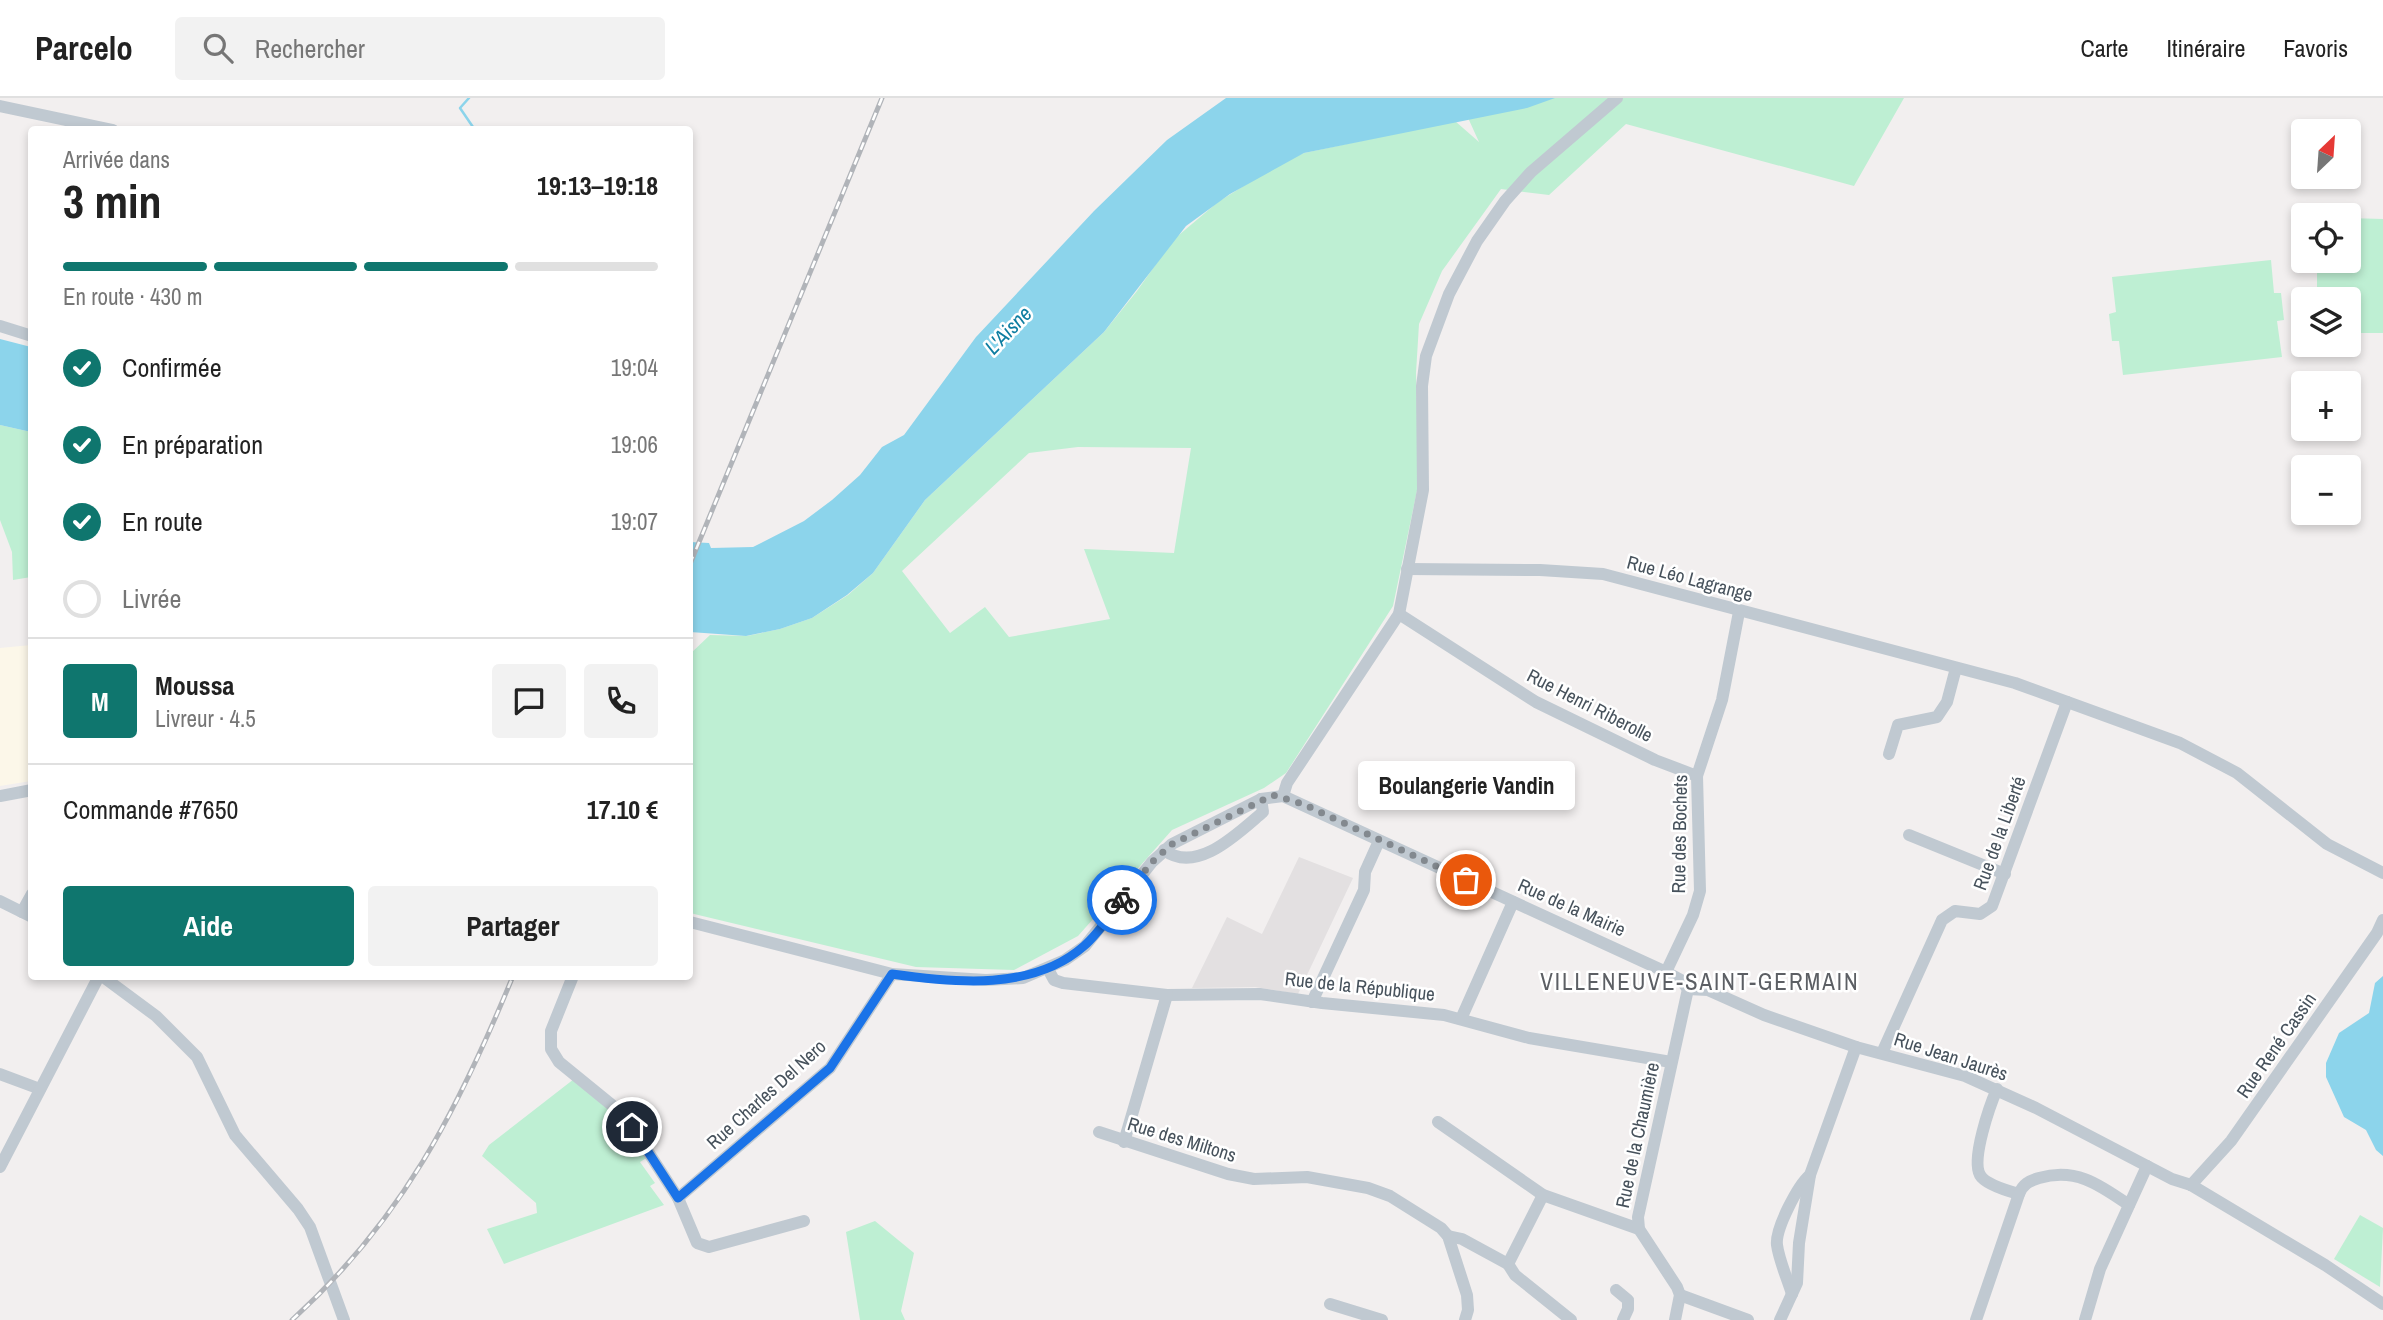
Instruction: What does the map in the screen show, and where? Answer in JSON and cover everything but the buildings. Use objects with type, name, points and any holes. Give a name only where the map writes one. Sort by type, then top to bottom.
[{"type":"street","points":[[693,923],[892,974],[986,980],[1023,978],[1048,969],[1085,946],[1164,850],[1186,835],[1262,802],[1283,796],[1286,783],[1399,614],[1425,469],[1422,386],[1426,356],[1449,294],[1477,241],[1505,201],[1531,172],[1617,98]]},
{"type":"street","points":[[0,106],[94,126]]},
{"type":"street","points":[[0,326],[28,335]]},
{"type":"street","name":"Rue Léo Lagrange","points":[[1407,569],[1540,570],[1603,574],[2015,684],[2180,743],[2237,773],[2326,844],[2383,873]]},
{"type":"street","name":"Rue des Bochets","points":[[1666,972],[1693,915],[1700,891],[1697,776],[1722,700],[1739,611]]},
{"type":"street","name":"Rue Henri Riberolle","points":[[1399,614],[1536,702],[1655,760],[1697,776]]},
{"type":"street","points":[[1889,754],[1898,725],[1931,719],[1942,711],[1956,668]]},
{"type":"street","name":"Rue de la Liberté","points":[[1882,1053],[1942,920],[1955,911],[1969,914],[1987,911],[2005,874],[2067,702]]},
{"type":"street","points":[[0,796],[28,791]]},
{"type":"street","name":"Rue de la Mairie","points":[[1283,796],[1666,972],[1681,980],[1688,989]]},
{"type":"street","points":[[1164,850],[1172,857],[1204,855],[1234,836],[1263,812],[1262,802]]},
{"type":"street","points":[[1909,835],[2005,874]]},
{"type":"street","points":[[1312,1002],[1364,890],[1364,873],[1379,841]]},
{"type":"street","points":[[0,901],[27,914]]},
{"type":"street","points":[[1461,1019],[1513,902]]},
{"type":"street","name":"Rue René Cassin","points":[[2192,1185],[2219,1157],[2258,1105],[2377,933],[2383,919]]},
{"type":"street","name":"Rue de la République","points":[[1048,969],[1054,979],[1063,983],[1167,995],[1260,994],[1461,1019],[1529,1038],[1671,1062]]},
{"type":"street","name":"Rue Charles Del Nero","points":[[678,1198],[830,1068],[892,974]]},
{"type":"street","points":[[0,1167],[99,980]]},
{"type":"street","points":[[106,980],[156,1016],[197,1057],[235,1136],[298,1209],[310,1227],[344,1320]]},
{"type":"street","points":[[571,980],[550,1036],[551,1049],[563,1066],[627,1121],[678,1198],[695,1240],[705,1247],[804,1221]]},
{"type":"street","name":"Rue Jean Jaurès","points":[[1688,989],[1708,990],[1763,1015],[1856,1047],[1882,1053],[1899,1061],[1965,1076],[1997,1089],[2147,1166],[2192,1185],[2383,1304]]},
{"type":"street","name":"Rue de la Chaumière","points":[[1679,1295],[1639,1229],[1643,1188],[1688,989]]},
{"type":"street","points":[[1124,1142],[1167,995]]},
{"type":"street","points":[[1780,1320],[1797,1283],[1799,1243],[1810,1175],[1856,1047]]},
{"type":"street","points":[[0,1074],[40,1089]]},
{"type":"street","points":[[1997,1089],[1981,1137],[1978,1170],[1985,1179],[2019,1194]]},
{"type":"street","points":[[1438,1122],[1543,1195],[1639,1229]]},
{"type":"street","name":"Rue des Miltons","points":[[1099,1132],[1228,1174],[1254,1179],[1307,1177],[1368,1188],[1390,1196],[1441,1228],[1448,1236],[1462,1239],[1508,1264],[1516,1275],[1572,1320]]},
{"type":"street","points":[[2085,1320],[2100,1269],[2147,1166]]},
{"type":"street","points":[[1976,1320],[2019,1194],[2028,1182],[2048,1176],[2072,1174],[2085,1178],[2129,1205]]},
{"type":"street","points":[[1792,1294],[1777,1239],[1792,1201],[1802,1182],[1810,1175]]},
{"type":"street","points":[[1508,1264],[1543,1195]]},
{"type":"street","points":[[1448,1236],[1467,1295],[1468,1310],[1465,1320]]},
{"type":"street","points":[[1779,1252],[1799,1243]]},
{"type":"street","points":[[1616,1290],[1628,1300],[1628,1309],[1623,1320]]},
{"type":"street","points":[[1675,1320],[1679,1295],[1748,1320]]},
{"type":"street","points":[[1330,1304],[1382,1320]]},
{"type":"shaded area","points":[[28,645],[28,781],[0,786],[0,648]]},
{"type":"shaded area","points":[[1299,857],[1353,878],[1298,994],[1255,987],[1192,988],[1227,917],[1262,934]]},
{"type":"green space","points":[[1459,98],[1904,98],[1854,186],[1626,124],[1549,195],[1501,189],[1442,271],[1419,324],[1416,373],[1419,481],[1393,606],[1286,773],[1264,788],[1172,830],[1078,936],[1014,970],[916,967],[693,914],[693,651],[710,635],[747,636],[780,629],[812,618],[848,595],[873,573],[925,500],[1104,332],[1173,240],[1218,202],[1279,164],[1304,153],[1455,121],[1479,142]],"holes":[[[1078,447],[1191,448],[1174,553],[1084,549],[1110,619],[1009,637],[985,607],[950,633],[902,571],[1029,453]]]},
{"type":"green space","points":[[2361,218],[2383,219],[2383,333],[2361,333],[2361,287],[2317,287],[2317,273],[2361,273]]},
{"type":"green space","points":[[2271,260],[2274,293],[2281,293],[2284,320],[2277,321],[2282,357],[2123,375],[2119,341],[2112,341],[2109,314],[2116,312],[2112,277]]},
{"type":"green space","points":[[0,425],[28,431],[28,578],[13,580],[12,552],[0,520]]},
{"type":"green space","points":[[574,1079],[612,1107],[648,1157],[640,1162],[655,1183],[650,1186],[664,1205],[504,1264],[487,1229],[537,1213],[536,1203],[482,1156],[489,1145]]},
{"type":"green space","points":[[2360,1215],[2383,1228],[2380,1287],[2334,1259]]},
{"type":"green space","points":[[875,1221],[914,1253],[901,1311],[905,1320],[860,1320],[846,1232]]},
{"type":"water","name":"L'Aisne","points":[[1226,98],[1555,98],[1527,108],[1304,153],[1230,194],[1186,226],[1104,332],[925,500],[873,573],[847,595],[812,618],[780,629],[746,636],[693,632],[693,542],[709,543],[711,548],[753,547],[804,521],[832,500],[860,475],[882,447],[904,435],[976,337],[1094,211],[1167,140]]},
{"type":"water","points":[[0,339],[28,346],[28,431],[0,425]]},
{"type":"water","points":[[2383,976],[2383,1156],[2376,1150],[2366,1130],[2344,1117],[2326,1077],[2326,1063],[2339,1033],[2369,1013],[2375,983]]},
{"type":"waterway","points":[[469,98],[460,108],[472,126]]},
{"type":"railway","points":[[693,557],[882,98]]},
{"type":"railway","points":[[292,1320],[331,1282],[365,1243],[423,1162],[470,1073],[511,980]]},
{"type":"way so far","points":[[1122,900],[1152,862],[1172,844],[1273,795],[1303,804],[1466,880]]},
{"type":"place","name":"Boulangerie Vandin","points":[[1466,880]]},
{"type":"district","name":"VILLENEUVE-SAINT-GERMAIN","points":[[1700,981]]},
{"type":"route","points":[[632,1127],[678,1198],[830,1068],[892,974],[986,980],[1023,978],[1048,969],[1085,946],[1122,900]]}]
